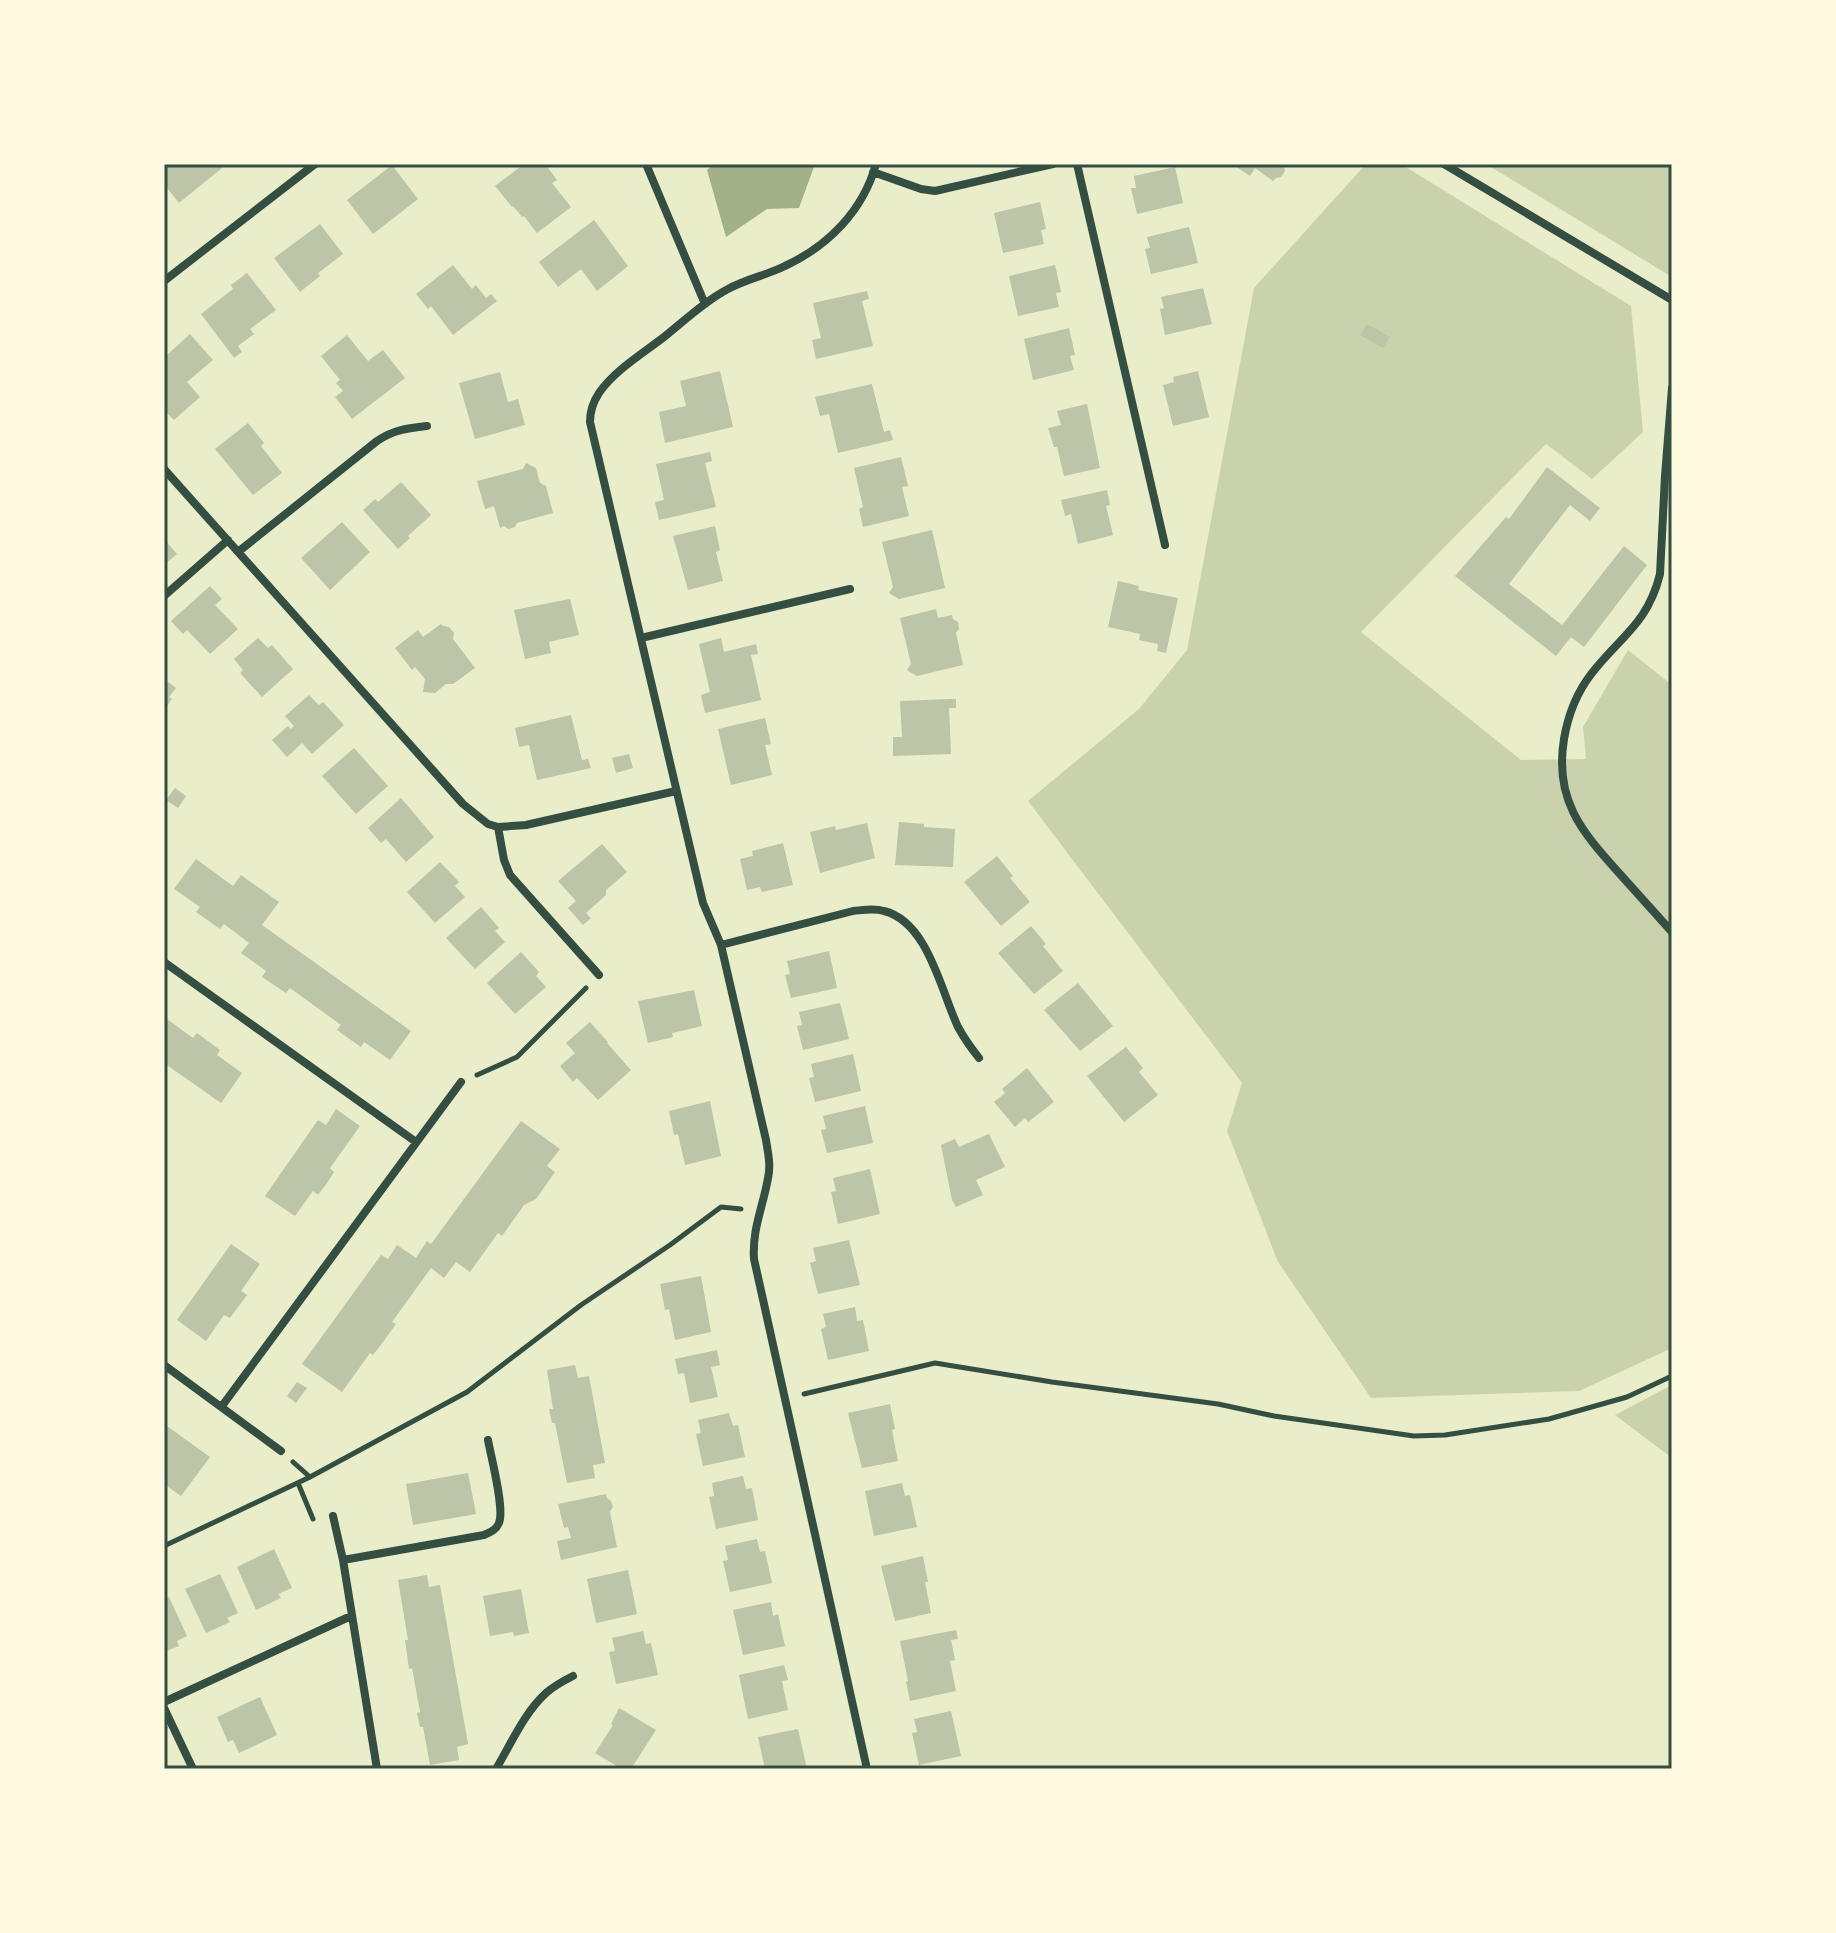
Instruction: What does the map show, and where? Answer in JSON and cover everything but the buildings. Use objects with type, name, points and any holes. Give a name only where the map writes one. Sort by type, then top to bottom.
[{"type":"street","points":[[164,281],[315,164]]},
{"type":"street","points":[[646,164],[705,304]]},
{"type":"street","points":[[867,1769],[754,1259],[754,1231],[768,1177],[768,1151],[721,945],[704,910],[592,433],[590,412],[598,394],[613,378],[705,304],[735,285],[775,271],[807,255],[839,228],[861,202],[874,168],[921,189],[935,191],[1053,164]]},
{"type":"street","points":[[1077,164],[1165,545]]},
{"type":"street","points":[[1444,164],[1672,300]]},
{"type":"street","points":[[1672,388],[1657,587],[1639,622],[1583,685],[1570,715],[1560,762],[1565,793],[1591,842],[1672,932]]},
{"type":"street","points":[[238,552],[377,441],[389,433],[427,426]]},
{"type":"street","points":[[164,469],[463,804],[488,824],[498,827],[526,825],[676,791]]},
{"type":"street","points":[[164,596],[228,540]]},
{"type":"street","points":[[641,638],[850,589]]},
{"type":"street","points":[[498,827],[500,846],[510,875],[599,975]]},
{"type":"street","points":[[721,945],[853,911],[886,911],[911,927],[922,941],[960,1030],[979,1058]]},
{"type":"street","points":[[164,962],[416,1142]]},
{"type":"street","points":[[222,1406],[461,1082]]},
{"type":"street","points":[[164,1365],[281,1451]]},
{"type":"street","points":[[343,1560],[493,1531],[501,1516],[488,1440]]},
{"type":"street","points":[[333,1516],[377,1769]]},
{"type":"street","points":[[164,1702],[351,1616]]},
{"type":"street","points":[[496,1769],[539,1700],[573,1676]]},
{"type":"street","points":[[164,1708],[193,1769]]},
{"type":"path","points":[[461,1082],[517,1057],[599,975]]},
{"type":"path","points":[[164,1546],[310,1477],[467,1392],[581,1305],[721,1207],[760,1210]]},
{"type":"path","points":[[784,1399],[935,1363],[1414,1436],[1445,1435],[1549,1419],[1627,1397],[1672,1376]]},
{"type":"shaded area","points":[[714,164],[815,164],[799,208],[767,209],[726,237],[707,170]]},
{"type":"shaded area","points":[[1366,164],[1401,164],[1631,306],[1643,432],[1592,479],[1546,444],[1361,632],[1521,760],[1586,759],[1583,727],[1628,650],[1672,685],[1672,1348],[1579,1391],[1371,1398],[1278,1262],[1227,1131],[1242,1083],[1028,801],[1139,709],[1187,650],[1254,288]]},
{"type":"shaded area","points":[[1486,164],[1672,164],[1672,277]]},
{"type":"shaded area","points":[[1672,1385],[1672,1458],[1615,1415]]}]
